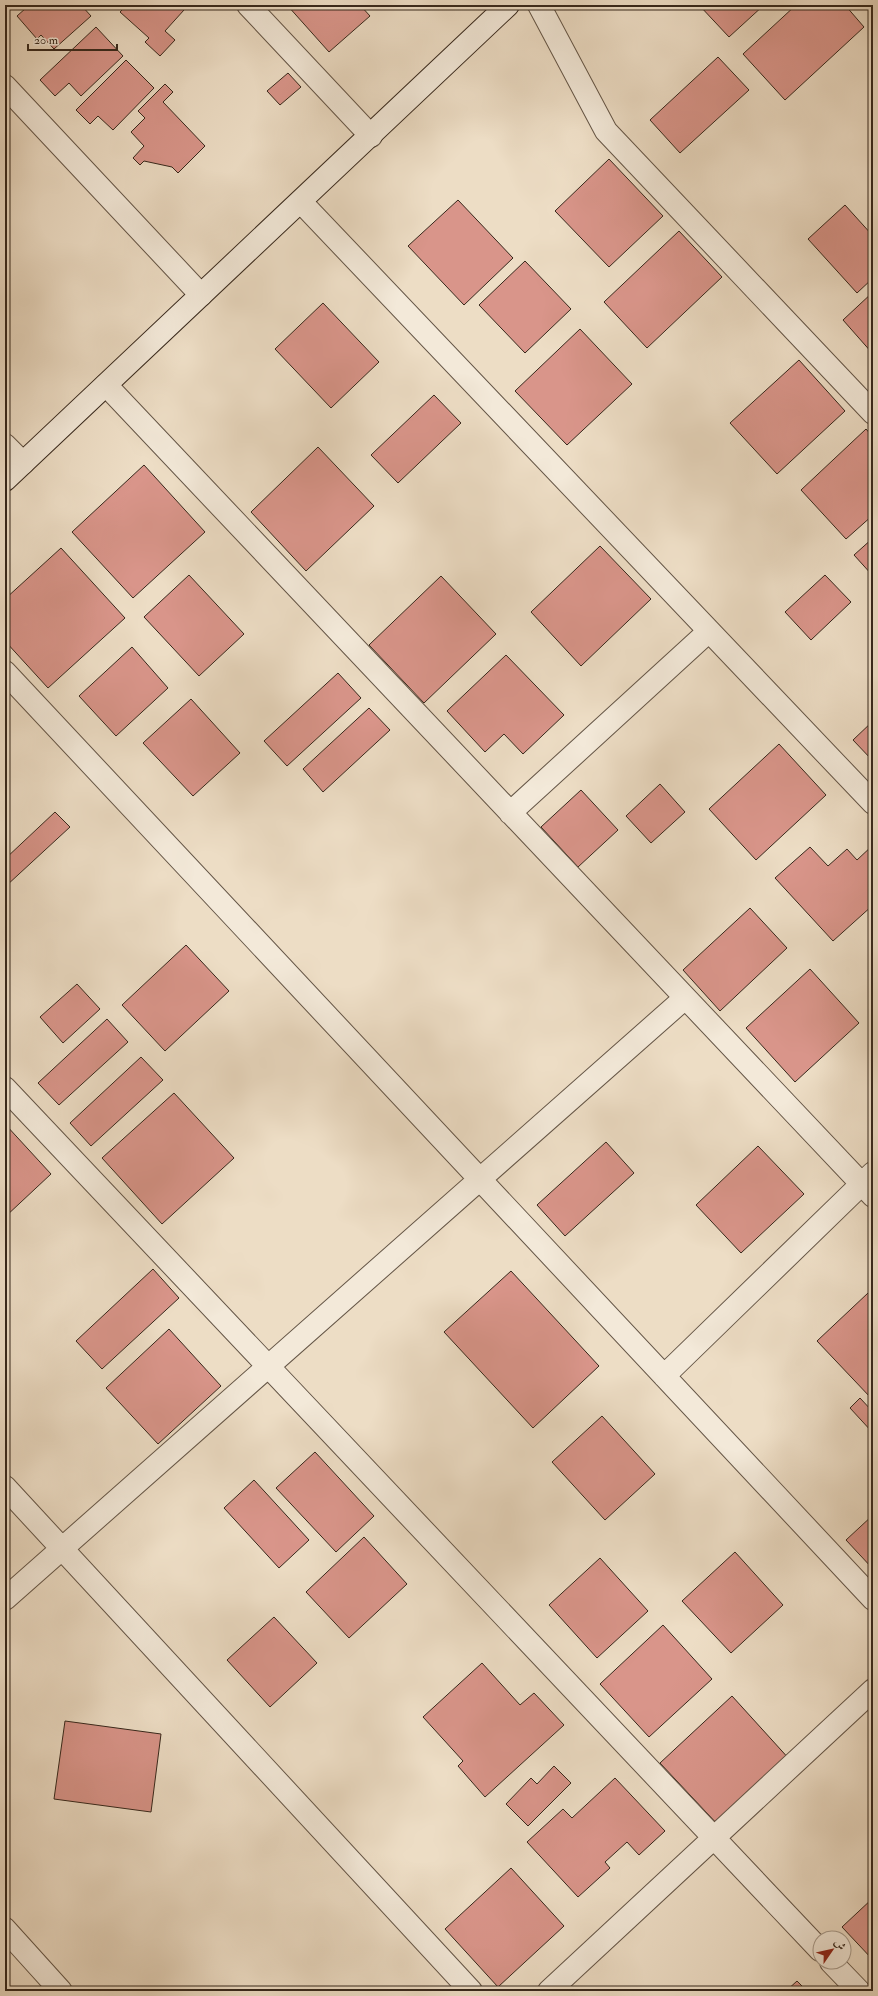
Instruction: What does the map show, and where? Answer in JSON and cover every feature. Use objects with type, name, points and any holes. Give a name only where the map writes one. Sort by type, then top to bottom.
[{"type":"street","points":[[248,5],[371,136]]},
{"type":"street","points":[[5,480],[508,5]]},
{"type":"street","points":[[539,5],[606,131],[873,413]]},
{"type":"street","points":[[5,86],[201,295]]},
{"type":"street","points":[[301,202],[873,802]]},
{"type":"street","points":[[106,385],[685,998],[869,1185],[664,1376]]},
{"type":"street","points":[[5,445],[23,463]]},
{"type":"street","points":[[510,813],[709,631]]},
{"type":"street","points":[[5,672],[873,1599]]},
{"type":"street","points":[[5,1599],[685,998]]},
{"type":"street","points":[[5,1088],[812,1942]]},
{"type":"street","points":[[5,1487],[471,1991]]},
{"type":"street","points":[[549,1991],[873,1690]]},
{"type":"street","points":[[5,1929],[61,1991]]},
{"type":"street","points":[[839,1970],[859,1991]]},
{"type":"building","points":[[23,5],[81,5],[91,16],[54,49],[41,35],[37,39],[17,16],[26,8]]},
{"type":"building","points":[[127,5],[179,5],[184,10],[165,31],[175,40],[160,56],[145,42],[149,38],[120,12]]},
{"type":"building","points":[[287,5],[360,5],[370,16],[329,52]]},
{"type":"building","points":[[699,5],[764,5],[729,37]]},
{"type":"building","points":[[796,5],[845,5],[864,27],[785,100],[743,54]]},
{"type":"building","points":[[96,27],[123,56],[81,96],[69,83],[55,96],[40,80]]},
{"type":"building","points":[[718,57],[749,90],[680,153],[650,120]]},
{"type":"building","points":[[126,60],[154,88],[113,130],[98,116],[90,124],[76,110]]},
{"type":"building","points":[[288,73],[301,87],[280,105],[267,91]]},
{"type":"building","points":[[165,84],[173,92],[163,102],[205,146],[178,173],[172,167],[144,161],[140,165],[133,158],[144,146],[131,132],[145,118],[138,111]]},
{"type":"building","points":[[609,159],[663,216],[609,267],[555,211]]},
{"type":"building","points":[[458,200],[513,258],[464,305],[408,246]]},
{"type":"building","points":[[845,205],[873,236],[873,278],[857,293],[808,239]]},
{"type":"building","points":[[679,231],[722,277],[647,348],[604,302]]},
{"type":"building","points":[[525,261],[571,309],[525,353],[479,305]]},
{"type":"building","points":[[873,292],[873,354],[843,320]]},
{"type":"building","points":[[323,303],[379,362],[331,408],[275,349]]},
{"type":"building","points":[[580,329],[632,384],[567,445],[515,391]]},
{"type":"building","points":[[799,360],[845,411],[777,474],[730,423]]},
{"type":"building","points":[[434,395],[461,423],[398,483],[371,455]]},
{"type":"building","points":[[866,429],[873,437],[873,515],[846,539],[801,490]]},
{"type":"building","points":[[318,447],[374,506],[306,571],[251,512]]},
{"type":"building","points":[[144,465],[205,532],[133,598],[72,532]]},
{"type":"building","points":[[873,538],[873,576],[854,555]]},
{"type":"building","points":[[600,546],[651,599],[581,666],[531,612]]},
{"type":"building","points":[[61,548],[125,618],[48,688],[5,641],[5,599]]},
{"type":"building","points":[[189,575],[244,634],[199,676],[144,617]]},
{"type":"building","points":[[825,575],[851,602],[811,640],[785,612]]},
{"type":"building","points":[[441,576],[496,634],[424,703],[369,645]]},
{"type":"building","points":[[132,647],[168,688],[116,736],[79,696]]},
{"type":"building","points":[[506,655],[564,715],[523,754],[504,734],[485,752],[447,711]]},
{"type":"building","points":[[338,673],[361,698],[287,766],[264,741]]},
{"type":"building","points":[[191,699],[240,753],[193,796],[143,743]]},
{"type":"building","points":[[369,708],[390,730],[323,792],[303,769]]},
{"type":"building","points":[[873,721],[873,761],[853,740]]},
{"type":"building","points":[[779,744],[826,795],[756,860],[709,809]]},
{"type":"building","points":[[660,784],[685,812],[651,843],[626,816]]},
{"type":"building","points":[[581,790],[618,830],[578,867],[541,827]]},
{"type":"building","points":[[55,812],[70,827],[6,886],[5,859]]},
{"type":"building","points":[[873,845],[873,905],[833,941],[775,878],[810,847],[828,866],[847,849],[857,860]]},
{"type":"building","points":[[750,908],[787,948],[720,1011],[683,970]]},
{"type":"building","points":[[186,945],[229,991],[165,1051],[122,1005]]},
{"type":"building","points":[[810,969],[859,1023],[795,1082],[746,1028]]},
{"type":"building","points":[[77,984],[100,1009],[63,1043],[40,1017]]},
{"type":"building","points":[[107,1019],[128,1042],[59,1105],[38,1083]]},
{"type":"building","points":[[141,1057],[163,1080],[91,1146],[70,1123]]},
{"type":"building","points":[[174,1093],[234,1158],[162,1224],[102,1158]]},
{"type":"building","points":[[5,1124],[51,1174],[5,1217]]},
{"type":"building","points":[[606,1142],[634,1173],[565,1236],[537,1205]]},
{"type":"building","points":[[758,1146],[804,1194],[741,1253],[696,1205]]},
{"type":"building","points":[[153,1269],[179,1298],[102,1369],[76,1341]]},
{"type":"building","points":[[511,1271],[599,1366],[533,1428],[444,1332]]},
{"type":"building","points":[[868,1293],[873,1298],[873,1396],[871,1398],[817,1341]]},
{"type":"building","points":[[169,1329],[221,1386],[158,1444],[106,1388]]},
{"type":"building","points":[[860,1398],[873,1412],[873,1433],[850,1408]]},
{"type":"building","points":[[602,1416],[655,1474],[605,1520],[552,1462]]},
{"type":"building","points":[[315,1452],[374,1516],[336,1552],[276,1488]]},
{"type":"building","points":[[254,1480],[309,1540],[279,1568],[224,1508]]},
{"type":"building","points":[[873,1515],[873,1569],[846,1540]]},
{"type":"building","points":[[364,1537],[407,1584],[349,1638],[306,1592]]},
{"type":"building","points":[[735,1552],[783,1605],[731,1653],[682,1601]]},
{"type":"building","points":[[600,1558],[648,1611],[597,1658],[549,1605]]},
{"type":"building","points":[[274,1617],[317,1663],[270,1707],[227,1660]]},
{"type":"building","points":[[663,1625],[712,1679],[649,1737],[600,1684]]},
{"type":"building","points":[[482,1663],[520,1705],[534,1693],[564,1725],[485,1797],[458,1766],[463,1761],[423,1717]]},
{"type":"building","points":[[732,1696],[791,1761],[720,1827],[660,1763]]},
{"type":"building","points":[[65,1721],[161,1734],[151,1812],[54,1799]]},
{"type":"building","points":[[554,1766],[571,1783],[528,1826],[506,1804],[531,1778],[537,1784]]},
{"type":"building","points":[[615,1778],[665,1831],[639,1855],[627,1842],[605,1862],[610,1868],[578,1897],[527,1842],[563,1809],[572,1818]]},
{"type":"building","points":[[511,1868],[564,1926],[498,1987],[445,1929]]},
{"type":"building","points":[[873,1898],[873,1960],[852,1938],[852,1930],[845,1930],[842,1927]]},
{"type":"building","points":[[797,1981],[807,1991],[786,1991]]}]
